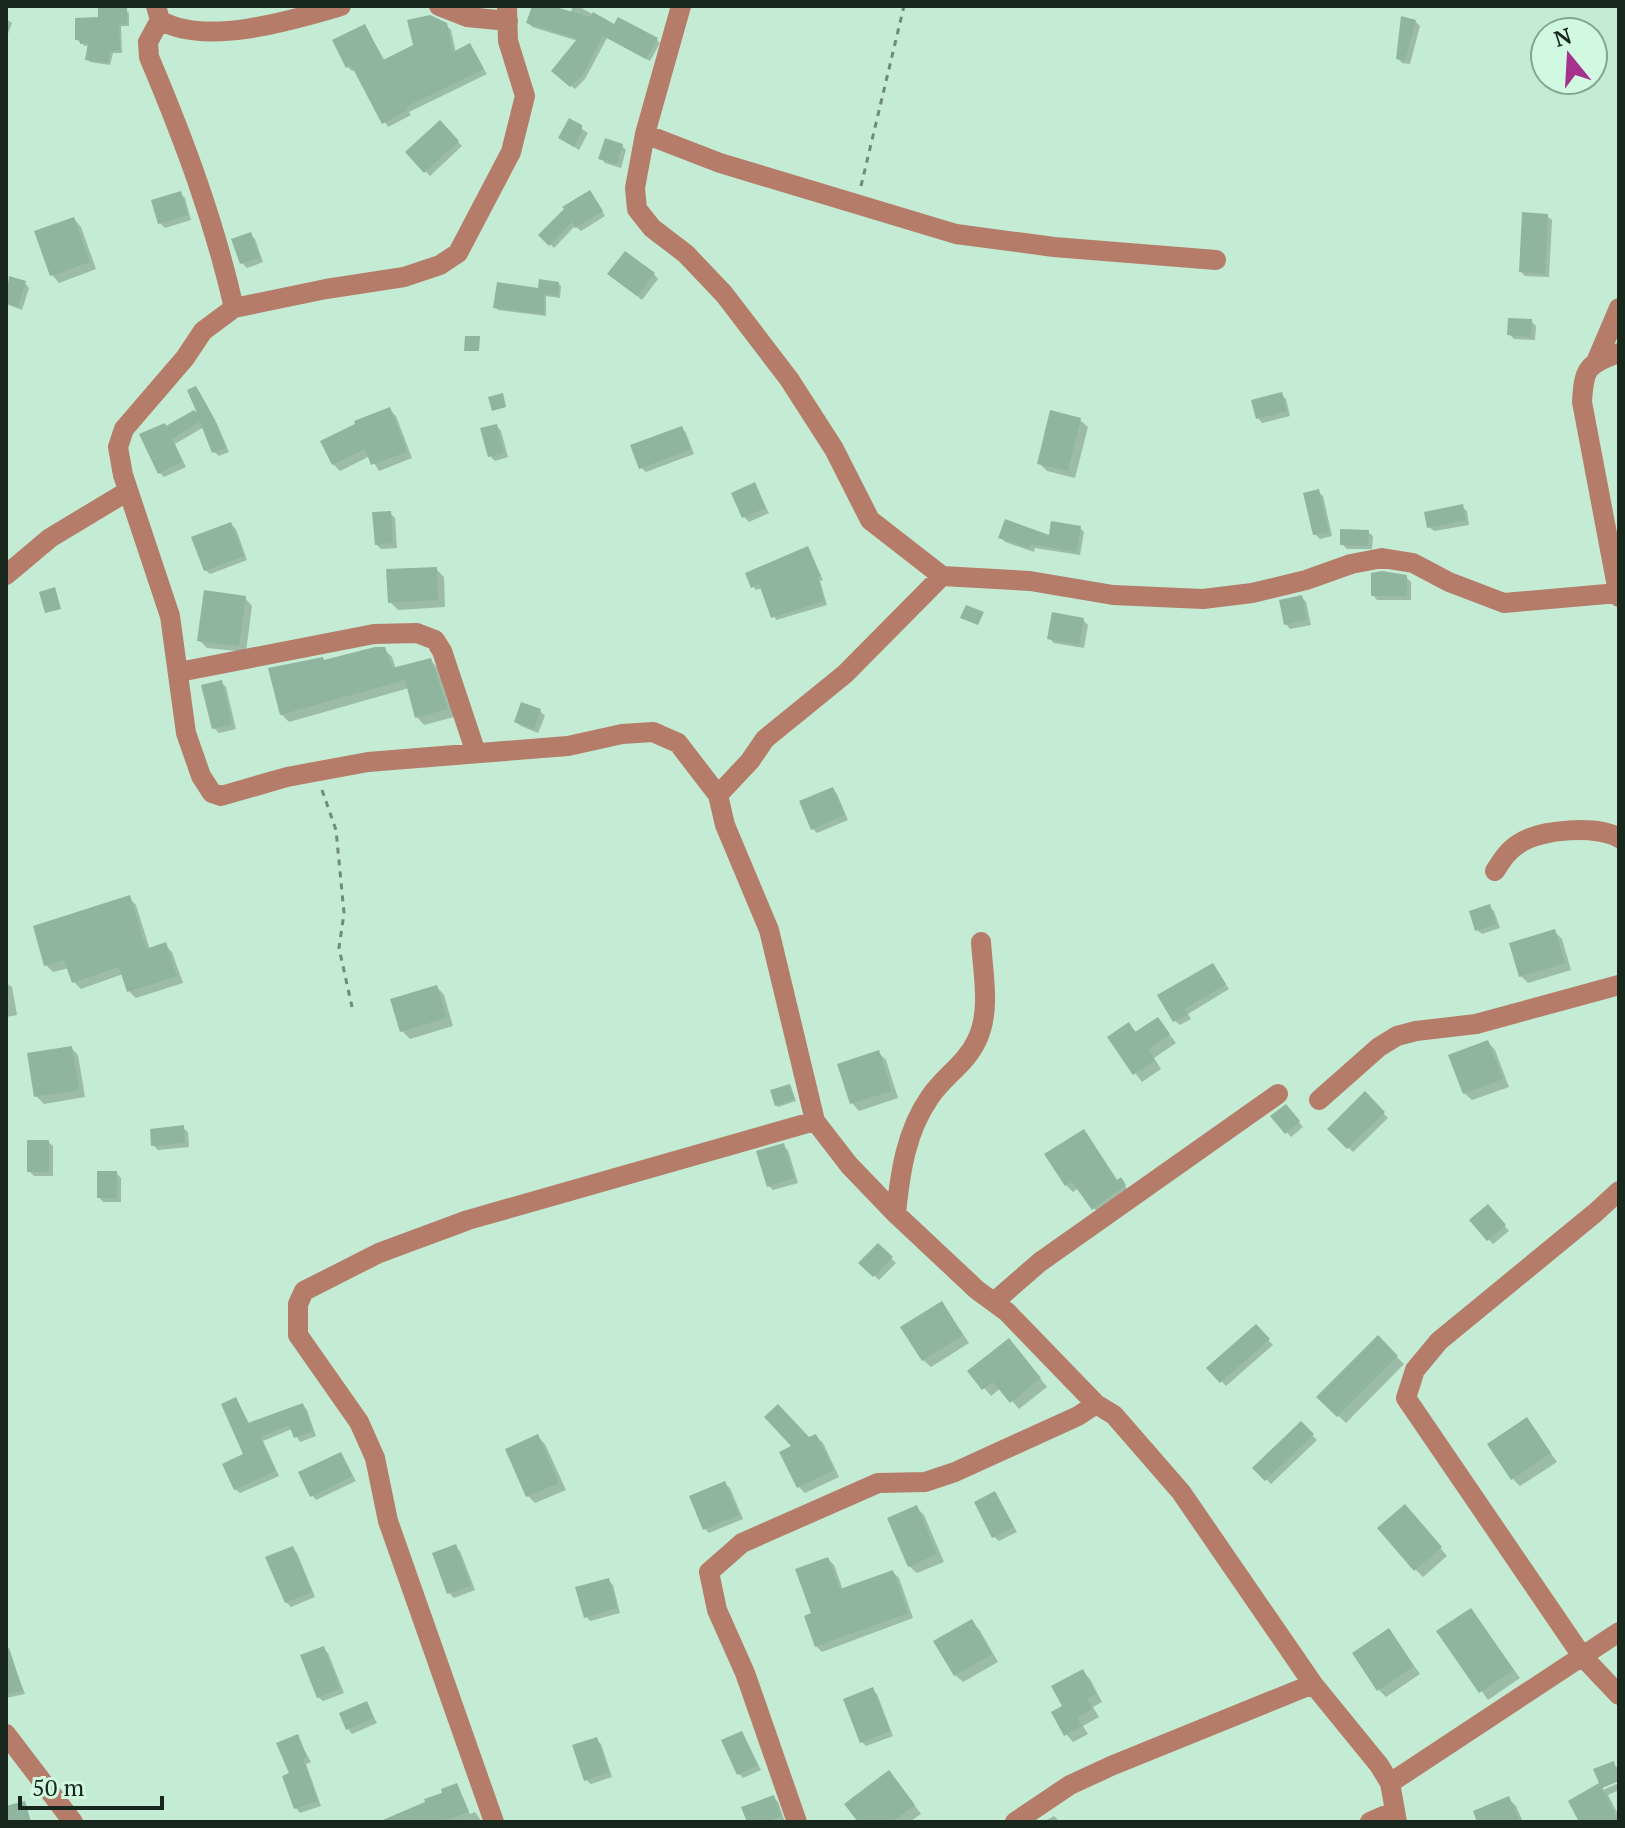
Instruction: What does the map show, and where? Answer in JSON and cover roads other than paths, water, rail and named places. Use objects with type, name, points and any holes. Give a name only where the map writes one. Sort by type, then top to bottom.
[{"type":"street","points":[[234,308],[210,215],[149,57],[148,42],[158,13],[173,28],[193,32],[272,26],[341,6]]},
{"type":"street","points":[[439,6],[467,17],[508,13],[508,41],[525,96],[511,152],[458,253],[440,265],[404,277],[234,308],[203,331],[185,358],[124,429],[118,447],[128,491],[170,616],[186,733],[201,776],[212,793],[221,796],[287,777],[368,762],[568,746],[622,734],[653,732],[678,743],[718,795],[725,825],[769,930],[815,1121],[849,1165],[896,1214],[1007,1312],[1096,1404],[1114,1415],[1181,1492],[1313,1684],[1390,1783],[1395,1817],[1370,1822]]},
{"type":"street","points":[[681,6],[645,134],[635,188],[637,209],[652,228],[686,254],[724,294],[789,379],[834,449],[870,520],[942,576],[1030,581],[1113,595],[1203,599],[1252,593],[1382,558],[1413,563],[1449,582],[1504,603],[1619,595],[1582,402],[1583,377],[1588,367],[1619,353]]},
{"type":"street","points":[[645,134],[720,163],[956,234],[1054,247],[1216,260]]},
{"type":"street","points":[[1596,362],[1619,308]]},
{"type":"street","points":[[6,575],[50,538],[128,491]]},
{"type":"street","points":[[718,795],[750,761],[765,739],[845,674],[942,576]]},
{"type":"street","points":[[179,672],[374,634],[417,633],[435,640],[442,651],[476,753]]},
{"type":"street","points":[[1495,871],[1507,853],[1523,840],[1586,829],[1609,832],[1619,838]]},
{"type":"street","points":[[896,1214],[900,1168],[912,1132],[930,1096],[958,1068],[978,1039],[985,999],[981,942]]},
{"type":"street","points":[[1319,1100],[1379,1047],[1397,1036],[1490,1021],[1619,985]]},
{"type":"street","points":[[994,1302],[1040,1262],[1278,1094]]},
{"type":"street","points":[[494,1822],[388,1521],[375,1458],[359,1422],[298,1335],[298,1304],[304,1291],[379,1253],[468,1220],[815,1121]]},
{"type":"street","points":[[1619,1191],[1439,1341],[1415,1370],[1406,1398],[1582,1656],[1619,1695]]},
{"type":"street","points":[[797,1822],[745,1673],[717,1610],[709,1572],[742,1543],[878,1483],[925,1482],[955,1472],[1078,1416],[1096,1404]]},
{"type":"street","points":[[1390,1783],[1619,1632]]},
{"type":"street","points":[[1015,1822],[1070,1785],[1111,1766],[1313,1684]]},
{"type":"street","points":[[6,1734],[73,1822]]}]
